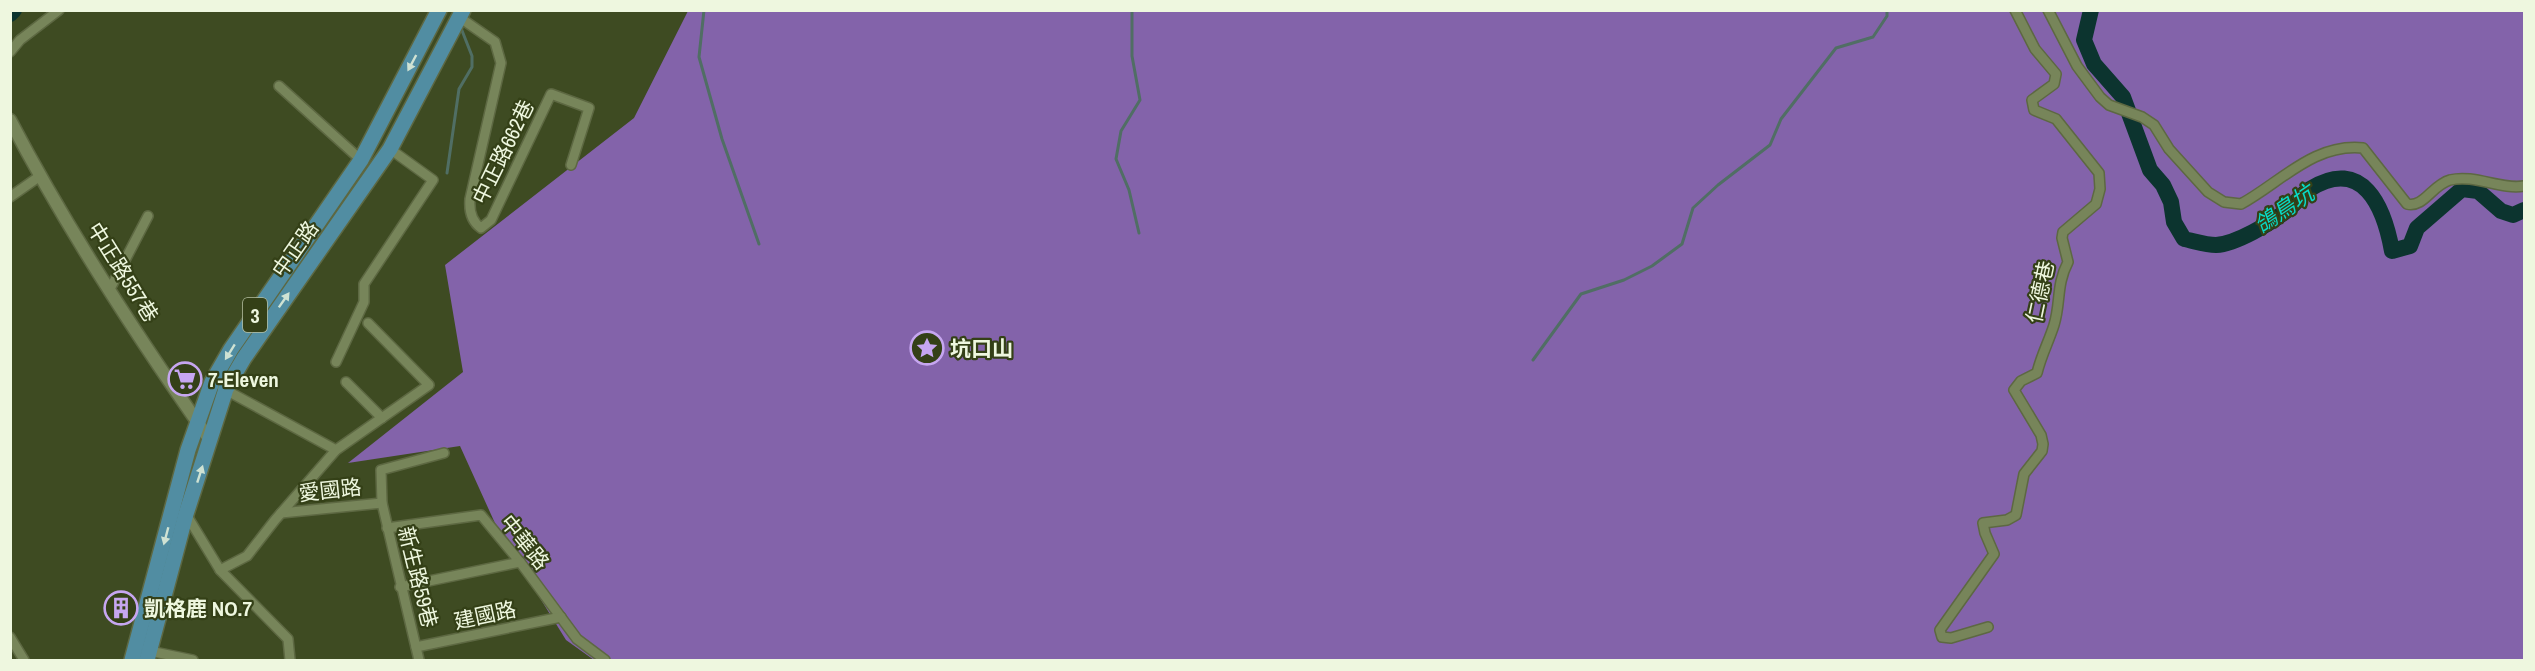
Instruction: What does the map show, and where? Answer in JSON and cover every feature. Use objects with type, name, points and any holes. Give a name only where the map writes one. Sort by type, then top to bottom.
[{"type":"main road","name":"中正路","points":[[141,655],[210,440],[219,386],[231,349],[361,160],[439,10]]},
{"type":"main road","name":"中正路","points":[[141,655],[198,423],[219,386],[244,358],[390,149],[461,14]]},
{"type":"main road","points":[[384,115],[404,123]]},
{"type":"street","points":[[10,52],[20,40],[59,10]]},
{"type":"street","name":"仁德巷","points":[[1988,627],[1951,638],[1942,637],[1940,630],[1994,554],[1984,533],[1983,523],[2007,520],[2016,515],[2024,474],[2042,451],[2041,435],[2014,390],[2021,381],[2037,373],[2042,351],[2054,324],[2060,277],[2068,261],[2062,238],[2063,232],[2096,204],[2100,189],[2099,172],[2056,119],[2034,110],[2032,100],[2054,84],[2056,74],[2035,49],[2015,10]]},
{"type":"street","points":[[2048,10],[2077,66],[2109,105],[2142,117],[2154,125],[2169,149],[2200,184],[2224,202],[2241,204],[2298,165],[2331,149],[2347,147],[2363,148],[2407,204],[2421,203],[2431,190],[2446,181],[2455,179],[2477,179],[2524,186]]},
{"type":"street","name":"中正路662巷","points":[[461,14],[495,42],[501,63],[470,199],[469,208],[474,223],[481,228],[491,220],[551,93],[589,108],[571,165]]},
{"type":"street","points":[[279,86],[361,160]]},
{"type":"street","name":"中正路557巷","points":[[10,120],[40,176],[110,289],[210,440]]},
{"type":"street","points":[[336,362],[364,302],[364,284],[433,180],[390,149]]},
{"type":"street","points":[[10,197],[40,176]]},
{"type":"street","points":[[110,289],[148,216]]},
{"type":"street","points":[[220,570],[246,556],[336,450],[429,385],[368,323]]},
{"type":"street","points":[[346,382],[382,418]]},
{"type":"street","points":[[219,386],[336,450]]},
{"type":"street","name":"新生路59巷","points":[[419,660],[382,503],[381,470],[444,453]]},
{"type":"street","name":"愛國路","points":[[281,513],[382,503]]},
{"type":"street","points":[[186,514],[220,570],[288,639],[290,660]]},
{"type":"street","name":"中華路","points":[[387,528],[481,515],[520,562],[577,639],[605,660]]},
{"type":"street","points":[[400,587],[520,562]]},
{"type":"street","name":"建國路","points":[[416,647],[561,617]]},
{"type":"street","points":[[10,637],[24,660]]},
{"type":"street","points":[[141,655],[193,660]]},
{"type":"shaded area","points":[[688,11],[2524,11],[2524,660],[594,660],[566,640],[499,532],[460,446],[348,463],[463,372],[445,265],[634,118]]},
{"type":"waterway","points":[[10,14],[14,10]]},
{"type":"waterway","points":[[704,10],[699,57],[722,139],[759,244]]},
{"type":"waterway","points":[[1132,10],[1132,56],[1140,100],[1121,131],[1116,159],[1129,190],[1139,233]]},
{"type":"waterway","points":[[1533,360],[1581,294],[1624,280],[1652,266],[1682,244],[1693,208],[1718,185],[1770,145],[1781,119],[1836,48],[1873,37],[1887,16],[1887,10]]},
{"type":"waterway","name":"鴿鳥坑","points":[[2091,10],[2084,40],[2094,64],[2123,97],[2150,170],[2163,185],[2171,202],[2174,222],[2184,239],[2216,245],[2233,241],[2263,227],[2289,209],[2310,189],[2328,180],[2344,179],[2357,183],[2368,191],[2377,203],[2392,251],[2410,246],[2417,228],[2462,189],[2478,191],[2501,211],[2513,215],[2524,210]]},
{"type":"waterway","points":[[447,173],[459,89],[472,67],[472,56],[461,28]]},
{"type":"place","name":"坑口山","points":[[927,348]]},
{"type":"place","name":"7-Eleven","points":[[185,379]]},
{"type":"place","name":"凱格鹿 NO.7","points":[[121,608]]}]
